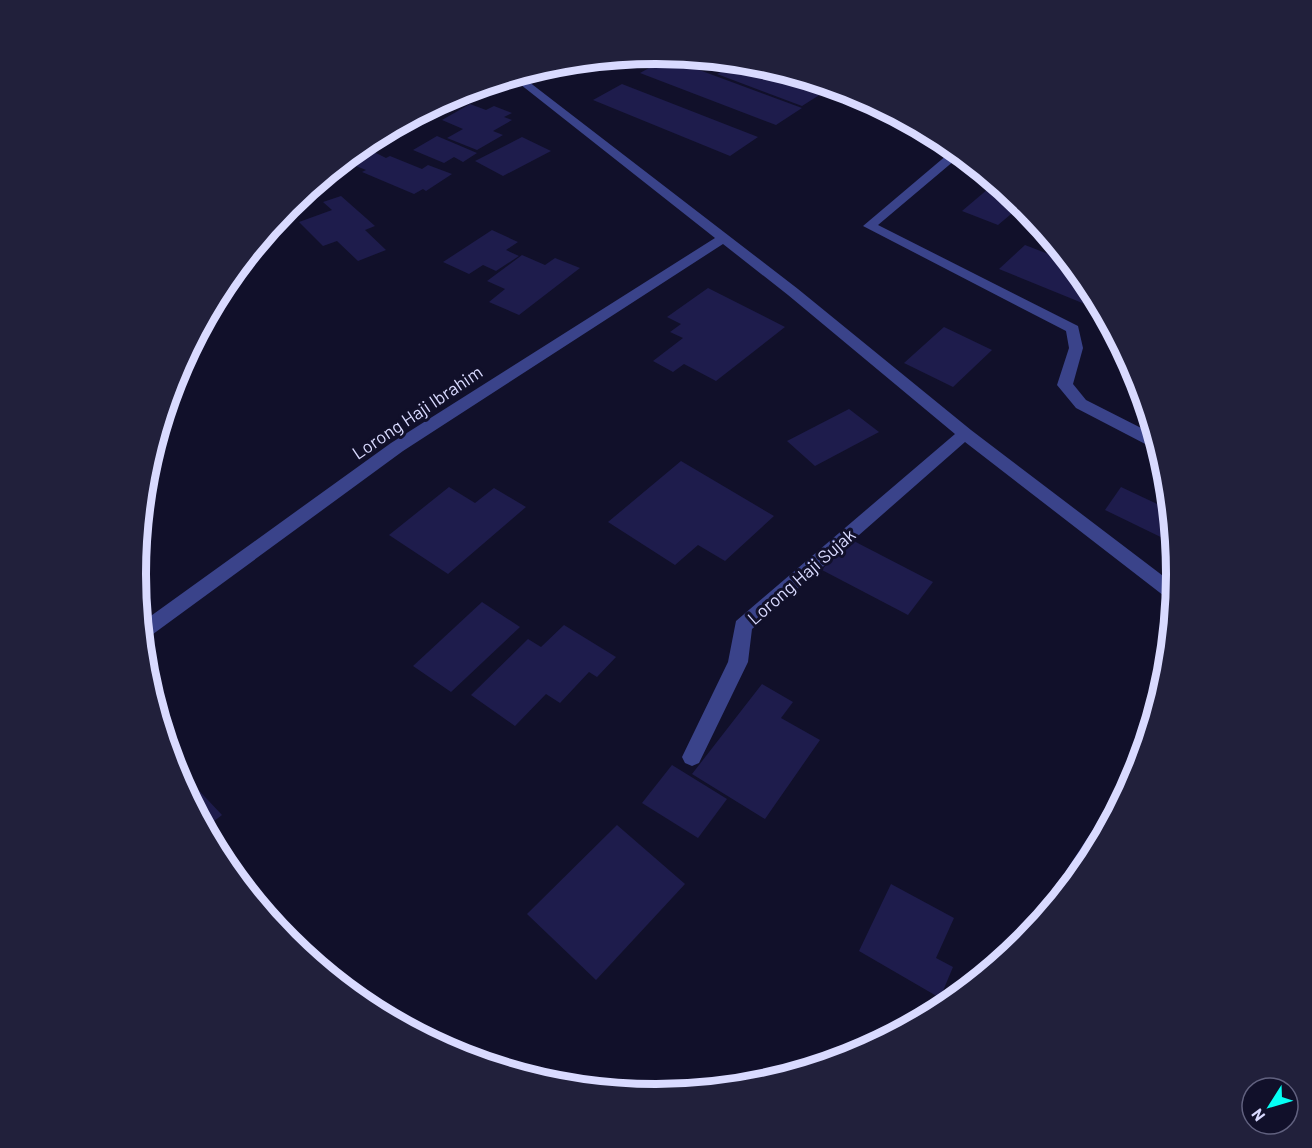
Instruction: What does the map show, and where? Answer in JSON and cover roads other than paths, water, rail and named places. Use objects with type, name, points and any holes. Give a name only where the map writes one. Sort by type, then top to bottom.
[{"type":"street","points":[[523,82],[606,149],[724,238],[965,434],[1165,587]]},
{"type":"street","points":[[950,158],[869,226],[1073,329],[1076,348],[1065,386],[1081,404],[1147,438]]},
{"type":"street","name":"Lorong Haji Ibrahim","points":[[150,626],[397,447],[724,238]]},
{"type":"street","name":"Lorong Haji Sujak","points":[[692,756],[738,662],[743,626],[965,434]]}]
